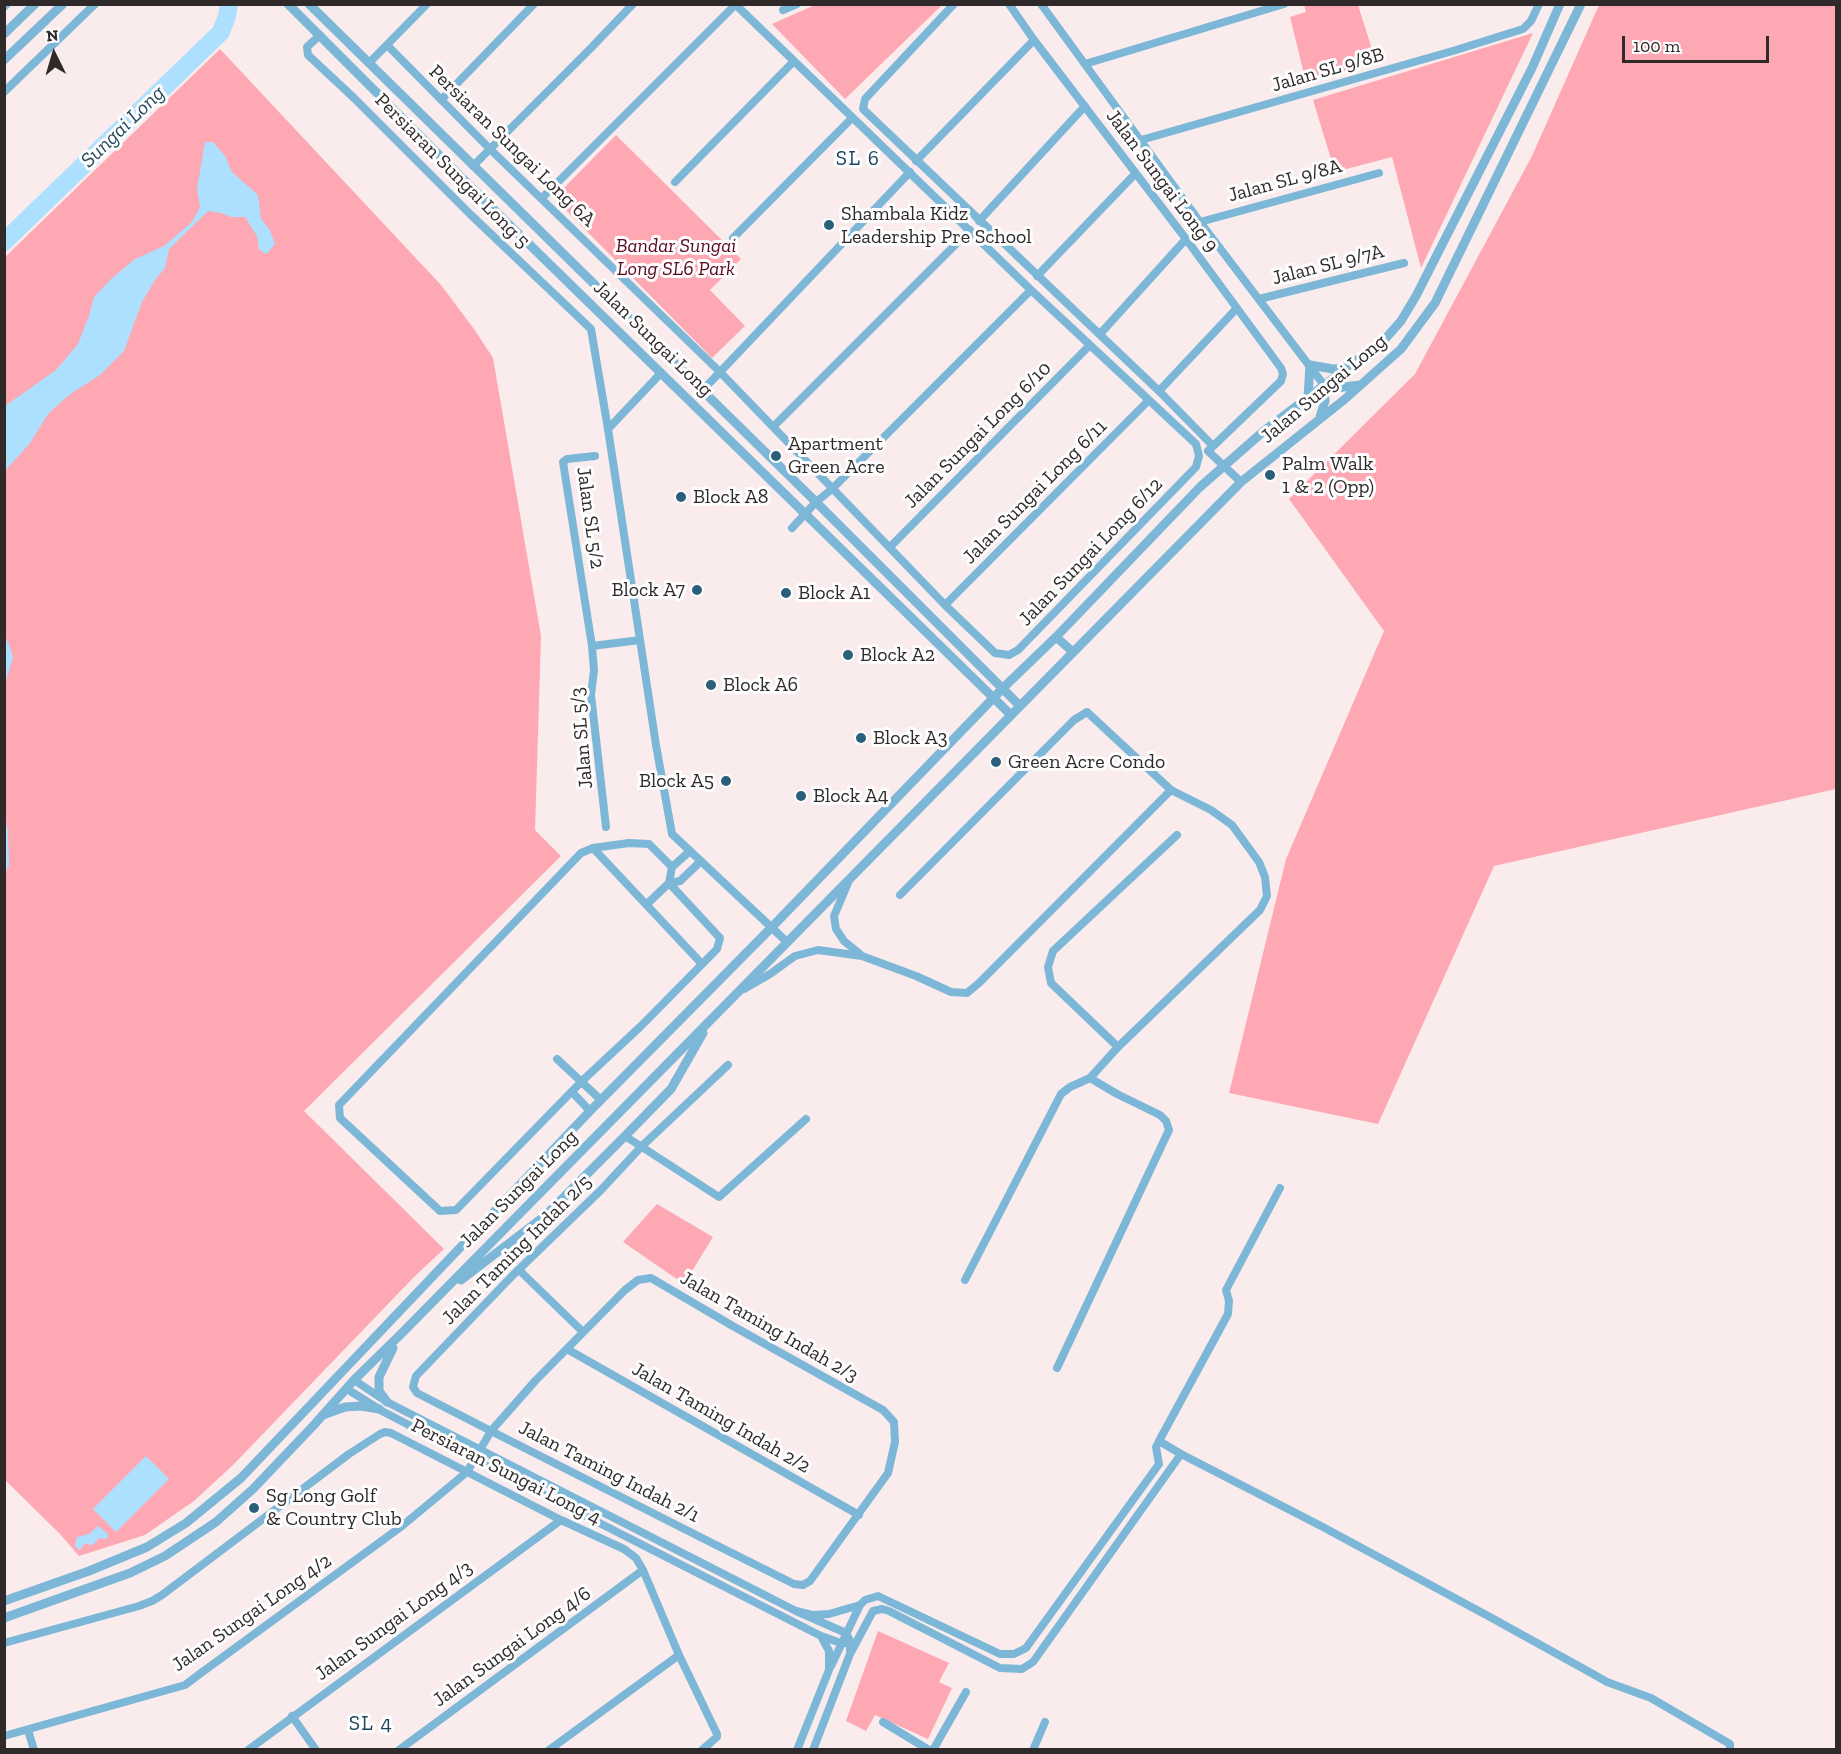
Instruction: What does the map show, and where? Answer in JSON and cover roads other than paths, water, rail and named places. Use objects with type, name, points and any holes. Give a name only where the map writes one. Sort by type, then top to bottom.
[{"type":"street","points":[[4,34],[35,4]]},
{"type":"street","points":[[4,60],[63,4]]},
{"type":"street","points":[[4,92],[95,4]]},
{"type":"street","name":"Jalan Sungai Long","points":[[288,4],[490,206],[1011,715]]},
{"type":"street","name":"Jalan Sungai Long","points":[[309,4],[816,502],[1020,706]]},
{"type":"street","points":[[369,63],[427,4]]},
{"type":"street","points":[[441,100],[534,4]]},
{"type":"street","points":[[473,166],[633,4]]},
{"type":"street","points":[[783,10],[797,4]]},
{"type":"street","points":[[954,4],[865,99],[863,104],[866,113],[1158,391],[1213,446],[1208,451],[1241,482]]},
{"type":"street","name":"Jalan Sungai Long 9","points":[[1009,4],[1281,368],[1283,374],[1281,381],[1213,446]]},
{"type":"street","points":[[1041,4],[1200,222],[1324,385],[1325,401],[1318,421]]},
{"type":"street","points":[[1085,64],[1284,4]]},
{"type":"street","name":"Jalan SL 9/8B","points":[[1141,140],[1456,50],[1523,28],[1531,21],[1539,4]]},
{"type":"street","name":"Jalan Sungai Long","points":[[4,1601],[89,1571],[147,1547],[186,1523],[241,1478],[285,1436],[331,1382],[590,1111],[1056,637],[1200,487],[1308,397],[1386,338],[1401,321],[1416,296],[1532,68],[1560,4]]},
{"type":"street","name":"Jalan Sungai Long","points":[[4,1618],[119,1577],[165,1556],[216,1522],[253,1489],[322,1415],[348,1383],[435,1300],[1241,482],[1318,421],[1401,349],[1435,303],[1581,4]]},
{"type":"street","points":[[542,198],[735,5],[1148,401]]},
{"type":"street","name":"Persiaran Sungai Long 5","points":[[320,35],[307,47],[308,54],[471,215],[591,329],[608,429]]},
{"type":"street","points":[[916,161],[1034,40]]},
{"type":"street","name":"Persiaran Sungai Long 6A","points":[[387,45],[490,149],[720,372],[945,605],[995,652]]},
{"type":"street","points":[[675,182],[794,61]]},
{"type":"street","points":[[979,221],[1085,106]]},
{"type":"street","points":[[733,238],[851,118]]},
{"type":"street","points":[[702,391],[910,172]]},
{"type":"street","name":"Jalan SL 9/8A","points":[[1200,222],[1379,173]]},
{"type":"street","points":[[1037,276],[1135,174]]},
{"type":"street","points":[[773,427],[970,230]]},
{"type":"street","points":[[1100,334],[1186,239]]},
{"type":"street","name":"Jalan SL 9/7A","points":[[1259,299],[1404,263]]},
{"type":"street","points":[[792,528],[1031,291]]},
{"type":"street","points":[[1158,391],[1237,308]]},
{"type":"street","name":"Jalan Sungai Long 6/10","points":[[890,547],[1090,345]]},
{"type":"street","points":[[1310,365],[1334,369],[1345,368]]},
{"type":"street","points":[[1308,397],[1310,365]]},
{"type":"street","points":[[661,373],[608,429],[670,827],[672,834],[787,942]]},
{"type":"street","points":[[1324,385],[1336,388],[1360,385]]},
{"type":"street","name":"Jalan Sungai Long 6/12","points":[[995,652],[1006,656],[1018,650],[1196,467],[1199,456],[1196,444],[1148,401]]},
{"type":"street","name":"Jalan Sungai Long 6/11","points":[[945,605],[1148,401]]},
{"type":"street","name":"Jalan SL 5/2","points":[[592,646],[563,462],[567,459],[595,456]]},
{"type":"street","points":[[1056,637],[1073,652]]},
{"type":"street","points":[[592,646],[640,640]]},
{"type":"street","name":"Jalan SL 5/3","points":[[592,646],[594,670],[591,695],[606,827]]},
{"type":"street","points":[[900,895],[1074,720],[1087,712],[1171,790],[1211,810],[1232,825],[1260,862],[1265,877],[1267,896],[1260,910],[1118,1047],[1090,1078],[1061,1094],[965,1280]]},
{"type":"street","points":[[738,993],[795,956],[818,950],[862,956],[951,992],[967,993],[980,983],[1171,790]]},
{"type":"street","points":[[1118,1047],[1051,983],[1048,967],[1053,951],[1177,835]]},
{"type":"street","points":[[669,883],[720,938],[717,949],[582,1081],[456,1210],[440,1211],[340,1118],[339,1105],[581,853],[593,848],[629,843],[649,844],[672,867]]},
{"type":"street","points":[[593,848],[702,964]]},
{"type":"street","points":[[669,883],[672,867],[690,851]]},
{"type":"street","points":[[647,904],[669,883],[680,881],[701,861]]},
{"type":"street","points":[[850,879],[834,916],[836,929],[844,941],[862,956]]},
{"type":"street","points":[[435,1300],[546,1215],[625,1136],[671,1089],[711,1021]]},
{"type":"street","points":[[557,1059],[601,1100]]},
{"type":"street","name":"Jalan Taming Indah 2/5","points":[[416,1376],[641,1147],[728,1065]]},
{"type":"street","points":[[1057,1368],[1168,1130],[1166,1121],[1160,1115],[1090,1078]]},
{"type":"street","points":[[572,1092],[590,1111]]},
{"type":"street","points":[[625,1136],[719,1197],[806,1119]]},
{"type":"street","points":[[796,1611],[822,1615],[860,1605],[871,1597],[878,1596],[1000,1654],[1014,1654],[1026,1648],[1159,1464],[1156,1447],[1228,1314],[1229,1301],[1226,1290],[1280,1188]]},
{"type":"street","points":[[519,1270],[583,1332]]},
{"type":"street","name":"Jalan Taming Indah 2/3","points":[[638,1280],[651,1278],[883,1410],[894,1422],[895,1442],[888,1473],[859,1515]]},
{"type":"street","name":"Jalan Sungai Long 4/2","points":[[4,1736],[185,1685],[402,1526],[467,1472],[491,1431],[536,1380],[625,1290],[638,1280]]},
{"type":"street","points":[[387,1402],[379,1391],[379,1377],[387,1356],[400,1335]]},
{"type":"street","name":"Jalan Taming Indah 2/2","points":[[567,1349],[859,1515]]},
{"type":"street","points":[[348,1383],[350,1362]]},
{"type":"street","name":"Jalan Taming Indah 2/1","points":[[416,1376],[413,1387],[417,1394],[794,1584],[803,1585],[810,1581],[859,1515]]},
{"type":"street","points":[[331,1382],[348,1383],[387,1402],[848,1637]]},
{"type":"street","points":[[348,1383],[379,1410],[821,1636],[841,1643]]},
{"type":"street","points":[[322,1415],[345,1407],[362,1406],[379,1410]]},
{"type":"street","name":"Persiaran Sungai Long 4","points":[[4,1643],[152,1601],[349,1454],[386,1432],[636,1558],[717,1737],[702,1749]]},
{"type":"street","points":[[283,1457],[285,1436],[304,1435]]},
{"type":"street","points":[[1159,1441],[1321,1526],[1607,1682],[1651,1698],[1730,1744],[1730,1749]]},
{"type":"street","points":[[813,1749],[850,1654],[873,1611],[882,1609],[889,1611],[1000,1668],[1022,1669],[1033,1662],[1181,1454]]},
{"type":"street","name":"Jalan Sungai Long 4/3","points":[[248,1749],[561,1520]]},
{"type":"street","name":"Jalan Sungai Long 4/6","points":[[399,1749],[643,1570]]},
{"type":"street","points":[[850,1654],[848,1637],[860,1605]]},
{"type":"street","points":[[797,1749],[841,1643],[848,1637],[859,1634]]},
{"type":"street","points":[[821,1636],[829,1651],[829,1670]]},
{"type":"street","points":[[549,1749],[679,1655]]},
{"type":"street","points":[[883,1722],[931,1749],[966,1692]]},
{"type":"street","points":[[292,1716],[316,1749]]},
{"type":"street","points":[[1033,1749],[1045,1722]]},
{"type":"street","points":[[28,1730],[34,1749]]},
{"type":"water","points":[[205,142],[213,142],[225,156],[232,172],[258,195],[261,219],[270,230],[275,244],[267,254],[259,250],[257,236],[245,217],[231,217],[208,211],[169,249],[165,268],[142,302],[124,351],[100,375],[69,395],[48,414],[30,443],[5,471],[5,406],[56,370],[78,344],[94,297],[111,279],[135,259],[164,246],[192,222],[200,207],[197,189]]},
{"type":"water","points":[[5,638],[13,657],[5,684]]},
{"type":"water","points":[[5,814],[9,865],[5,873]]},
{"type":"water","points":[[146,1456],[169,1479],[116,1532],[93,1509]]},
{"type":"water","points":[[98,1526],[108,1534],[107,1539],[99,1538],[94,1544],[85,1543],[80,1550],[77,1548],[75,1545],[77,1537],[89,1534]]},
{"type":"waterway","name":"Sungai Long","points":[[4,242],[221,32],[229,4]]},
{"type":"place","name":"Shambala Kidz Leadership Pre School","points":[[829,225]]},
{"type":"place","name":"Apartment Green Acre","points":[[776,456]]},
{"type":"place","name":"Palm Walk 1 & 2 (Opp)","points":[[1270,475]]},
{"type":"place","name":"Block A8","points":[[681,497]]},
{"type":"place","name":"Block A7","points":[[697,590]]},
{"type":"place","name":"Block A1","points":[[786,593]]},
{"type":"place","name":"Block A2","points":[[848,655]]},
{"type":"place","name":"Block A6","points":[[711,685]]},
{"type":"place","name":"Block A3","points":[[861,738]]},
{"type":"place","name":"Green Acre Condo","points":[[996,762]]},
{"type":"place","name":"Block A5","points":[[726,781]]},
{"type":"place","name":"Block A4","points":[[801,796]]},
{"type":"place","name":"Sg Long Golf & Country Club","points":[[254,1508]]},
{"type":"district","name":"SL 6","points":[[858,159]]},
{"type":"district","name":"SL 4","points":[[371,1724]]},
{"type":"park label","name":"Bandar Sungai Long SL6 Park","points":[[676,258]]}]
